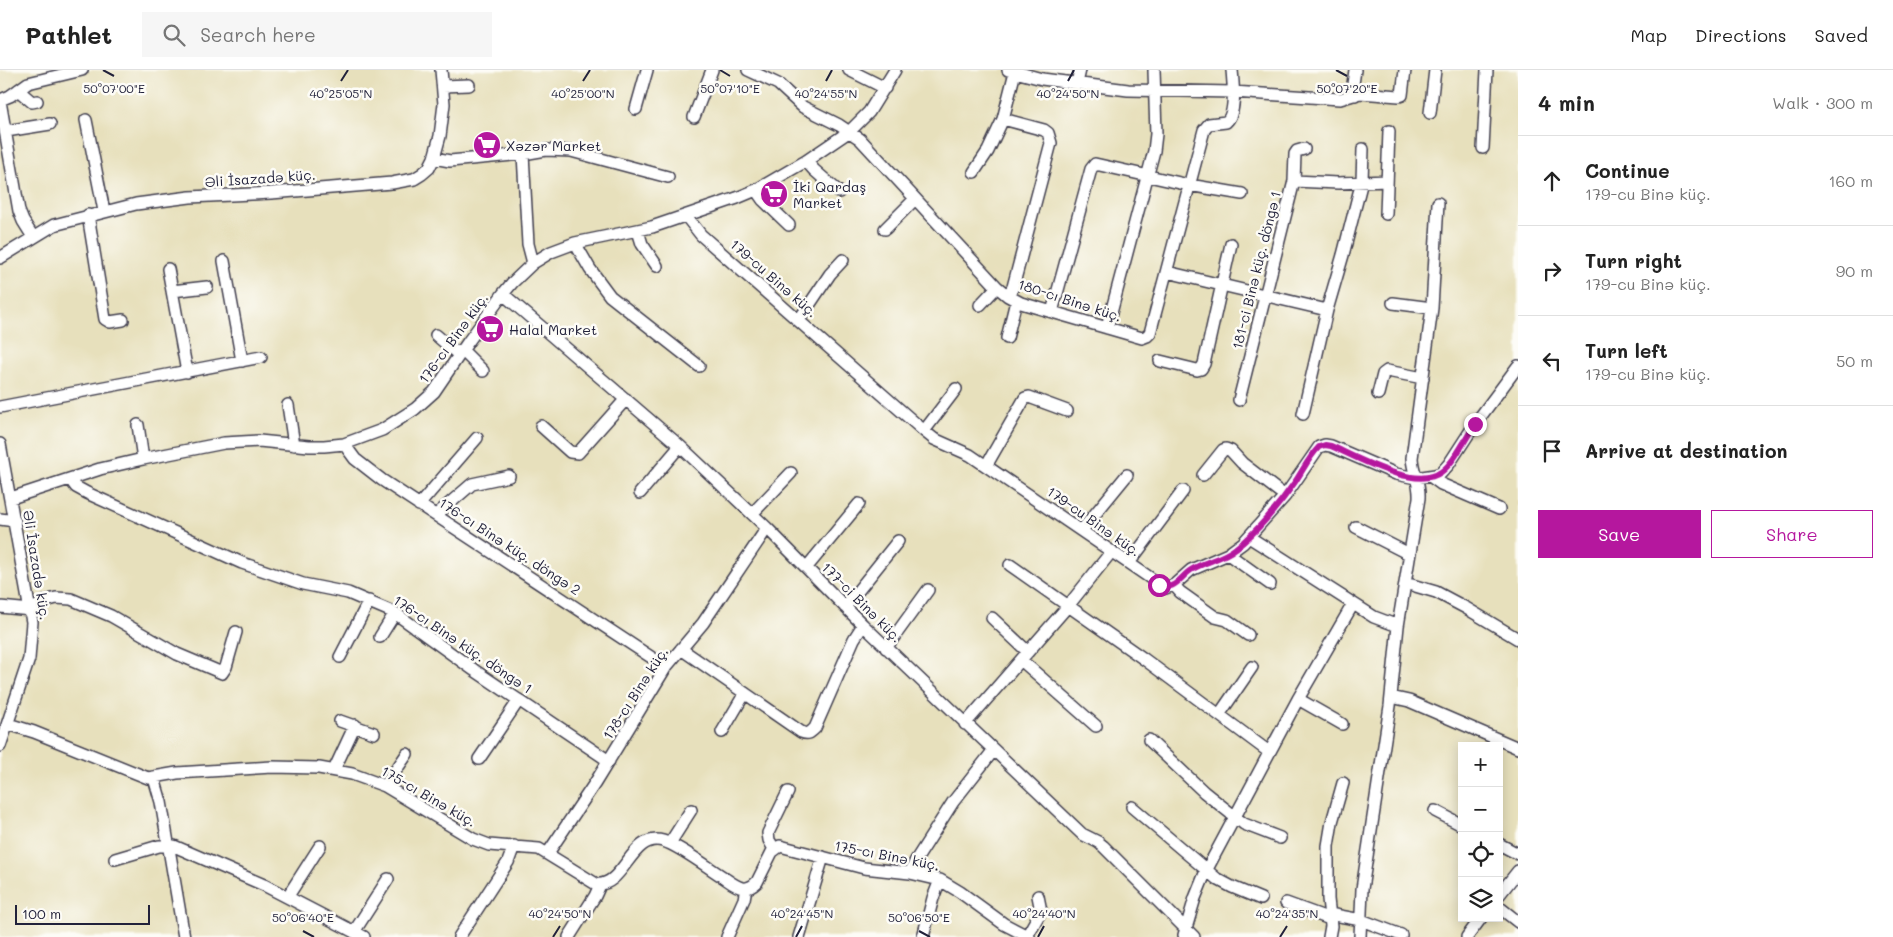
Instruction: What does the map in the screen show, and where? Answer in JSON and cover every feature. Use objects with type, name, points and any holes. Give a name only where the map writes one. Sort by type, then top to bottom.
[{"type":"street","points":[[33,237],[22,220],[19,211],[0,100],[28,83],[65,72],[82,70]]},
{"type":"street","name":"Əli İsazadə küç.","points":[[0,258],[54,225],[104,211],[158,200],[392,184],[414,179],[429,168],[434,158],[444,117],[441,70]]},
{"type":"street","points":[[636,108],[647,70]]},
{"type":"street","points":[[694,117],[712,70]]},
{"type":"street","points":[[849,70],[885,88]]},
{"type":"street","name":"176-cı Binə küç.","points":[[11,498],[100,469],[143,459],[242,441],[324,446],[344,444],[382,430],[415,410],[434,392],[460,352],[503,294],[532,263],[550,252],[575,243],[638,230],[686,216],[756,190],[806,161],[850,131],[869,112],[895,70]]},
{"type":"street","points":[[1077,83],[1080,70]]},
{"type":"street","points":[[1107,328],[1156,142],[1154,70]]},
{"type":"street","name":"180-cı Binə küç.","points":[[753,71],[784,89],[808,110],[850,131],[860,139],[997,287],[1012,299],[1138,337],[1147,336],[1150,333],[1204,130],[1209,124],[1226,122],[1232,112],[1232,70]]},
{"type":"street","points":[[1355,70],[1353,84],[1355,95]]},
{"type":"street","points":[[974,172],[988,151],[1003,119],[1012,71],[1042,79],[1128,90],[1233,92],[1340,99],[1368,93],[1402,95],[1405,70]]},
{"type":"street","points":[[1430,112],[1435,70]]},
{"type":"street","points":[[1483,148],[1487,70]]},
{"type":"street","points":[[443,86],[469,85]]},
{"type":"street","points":[[18,90],[32,102],[37,101]]},
{"type":"street","points":[[1003,119],[1044,130],[1051,138],[1013,287],[1006,338]]},
{"type":"street","points":[[86,120],[104,211]]},
{"type":"street","points":[[6,131],[50,124]]},
{"type":"street","points":[[1386,214],[1389,132]]},
{"type":"street","points":[[1302,414],[1327,310],[1362,182],[1363,149]]},
{"type":"street","points":[[434,158],[450,161],[546,150],[571,151],[668,177]]},
{"type":"street","points":[[1294,181],[1295,154],[1297,151],[1304,150]]},
{"type":"street","points":[[523,154],[528,244],[532,263]]},
{"type":"street","points":[[806,161],[839,192]]},
{"type":"street","points":[[1052,312],[1093,166],[1099,164],[1189,185],[1242,194]]},
{"type":"street","name":"181-ci Binə küç. döngə 1","points":[[1239,400],[1294,181],[1338,183],[1387,181]]},
{"type":"street","points":[[756,190],[763,200],[789,224]]},
{"type":"street","points":[[885,229],[915,198]]},
{"type":"street","points":[[1360,937],[1362,889],[1392,697],[1398,626],[1419,498],[1419,484],[1412,458],[1432,308],[1438,203]]},
{"type":"street","points":[[88,215],[105,319],[110,322],[122,320]]},
{"type":"street","name":"179-cu Binə küç.","points":[[686,216],[701,235],[924,431],[944,444],[965,452],[1082,530],[1159,585],[1165,588],[1174,585]]},
{"type":"street","points":[[638,230],[642,244],[657,266]]},
{"type":"street","points":[[575,243],[590,269],[610,296],[699,366]]},
{"type":"street","points":[[1160,361],[1197,370],[1201,369],[1204,364],[1230,244]]},
{"type":"street","points":[[798,320],[825,281],[843,260]]},
{"type":"street","points":[[224,261],[242,361]]},
{"type":"street","points":[[168,269],[187,372]]},
{"type":"street","points":[[1167,272],[1327,310]]},
{"type":"street","points":[[172,291],[206,287]]},
{"type":"street","points":[[980,305],[997,287]]},
{"type":"street","name":"177-ci Binə küç.","points":[[503,294],[680,446],[767,528],[863,626],[993,751],[1082,834],[1104,846],[1188,935]]},
{"type":"street","points":[[1393,302],[1432,308]]},
{"type":"street","points":[[436,335],[483,371]]},
{"type":"street","points":[[0,407],[261,357]]},
{"type":"street","points":[[1248,635],[1222,618],[1215,617],[1180,592],[1174,585],[1191,570],[1228,554],[1249,537],[1286,496],[1319,447],[1325,445],[1396,474],[1416,478],[1441,472],[1449,464],[1475,424],[1518,366]]},
{"type":"street","points":[[1378,394],[1383,374],[1387,371],[1422,378]]},
{"type":"street","points":[[924,431],[956,389]]},
{"type":"street","points":[[986,466],[1025,398],[1029,397],[1067,411]]},
{"type":"street","points":[[541,426],[570,452],[578,453],[626,399]]},
{"type":"street","points":[[288,405],[294,445]]},
{"type":"street","points":[[138,425],[143,459]]},
{"type":"street","points":[[419,505],[477,438]]},
{"type":"street","name":"Əli İsazadə küç.","points":[[0,444],[32,622],[31,652],[27,670],[0,746]]},
{"type":"street","name":"176-cı Binə küç. döngə 2","points":[[344,444],[356,459],[382,480],[666,667]]},
{"type":"street","points":[[640,493],[680,446]]},
{"type":"street","points":[[1203,475],[1223,450],[1226,449],[1231,451],[1242,463],[1286,496]]},
{"type":"street","points":[[752,514],[791,473]]},
{"type":"street","points":[[1082,530],[1127,474]]},
{"type":"street","points":[[436,515],[472,484],[509,476]]},
{"type":"street","points":[[1430,476],[1441,484],[1499,509]]},
{"type":"street","name":"176-cı Binə küç. döngə 1","points":[[70,479],[76,487],[87,493],[242,563],[303,584],[348,593],[395,613],[474,670],[609,761]]},
{"type":"street","points":[[1129,563],[1183,491]]},
{"type":"street","points":[[807,567],[859,504]]},
{"type":"street","points":[[0,519],[15,521]]},
{"type":"street","points":[[1356,527],[1409,554]]},
{"type":"street","name":"178-cı Binə küç.","points":[[548,853],[609,761],[666,667],[703,624],[767,528]]},
{"type":"street","points":[[1249,537],[1374,617],[1398,626]]},
{"type":"street","points":[[845,607],[898,541]]},
{"type":"street","points":[[965,724],[1068,606],[1112,551]]},
{"type":"street","points":[[1228,554],[1270,584]]},
{"type":"street","points":[[1010,565],[1269,752]]},
{"type":"street","points":[[1405,583],[1436,592],[1518,639]]},
{"type":"street","points":[[886,648],[928,590]]},
{"type":"street","points":[[0,608],[31,610],[46,601],[56,598],[71,599],[111,616],[177,654],[222,673],[226,667],[236,632]]},
{"type":"street","points":[[340,657],[369,601]]},
{"type":"street","points":[[1188,935],[1195,898],[1206,870],[1298,699],[1353,604]]},
{"type":"street","points":[[380,637],[395,613]]},
{"type":"street","points":[[992,618],[1024,656],[1096,726]]},
{"type":"street","points":[[681,649],[806,734],[815,728],[854,639],[863,626]]},
{"type":"street","points":[[1219,715],[1252,668]]},
{"type":"street","points":[[722,732],[745,693]]},
{"type":"street","points":[[1392,697],[1409,701],[1518,748]]},
{"type":"street","points":[[1298,699],[1342,724]]},
{"type":"street","points":[[479,759],[519,700]]},
{"type":"street","points":[[340,721],[374,733]]},
{"type":"street","name":"175-cı Binə küç.","points":[[8,724],[34,732],[141,776],[154,778],[176,773],[272,767],[334,770],[365,778],[385,786],[473,839],[489,845],[535,848],[548,853],[590,881],[600,885]]},
{"type":"street","points":[[334,770],[355,725]]},
{"type":"street","points":[[1149,740],[1204,792],[1235,817],[1255,829],[1280,838]]},
{"type":"street","points":[[910,873],[916,860],[953,802],[993,751]]},
{"type":"street","points":[[385,786],[407,754]]},
{"type":"street","points":[[154,778],[160,795],[170,845],[184,937]]},
{"type":"street","points":[[1329,937],[1328,846],[1332,822],[1343,783]]},
{"type":"street","points":[[569,937],[596,896],[600,885],[608,882],[615,876],[644,843],[656,840],[670,843],[732,883],[746,888],[753,886],[757,882],[774,849],[769,840],[768,833],[788,792]]},
{"type":"street","points":[[1132,807],[1206,870],[1232,887],[1261,899]]},
{"type":"street","points":[[670,843],[691,810]]},
{"type":"street","points":[[1435,811],[1458,823]]},
{"type":"street","points":[[115,859],[158,846],[170,845],[227,868],[288,896],[359,934],[388,879]]},
{"type":"street","points":[[288,896],[320,846]]},
{"type":"street","points":[[458,937],[508,862],[514,846]]},
{"type":"street","name":"175-cı Binə küç.","points":[[774,849],[783,846],[864,868],[910,873],[940,880],[1004,924],[1028,936]]},
{"type":"street","points":[[1503,846],[1518,854]]},
{"type":"street","points":[[799,937],[823,857]]},
{"type":"street","points":[[1503,890],[1518,871]]},
{"type":"street","points":[[923,937],[933,898],[940,880]]},
{"type":"street","points":[[727,937],[744,899],[746,888]]},
{"type":"street","points":[[1028,936],[1041,911],[1038,896]]},
{"type":"street","points":[[1286,903],[1330,916],[1361,920],[1401,935]]},
{"type":"street","points":[[1503,910],[1518,922]]},
{"type":"street","points":[[1467,937],[1479,922]]},
{"type":"place","name":"Xəzər Market","points":[[487,145]]},
{"type":"place","name":"İki Qardaş Market","points":[[774,194]]},
{"type":"place","name":"Halal Market","points":[[490,329]]},
{"type":"route","points":[[1159,585],[1165,588],[1170,587],[1191,570],[1236,549],[1286,496],[1319,447],[1331,446],[1396,474],[1416,478],[1430,476],[1441,472],[1449,464],[1475,424]]}]
